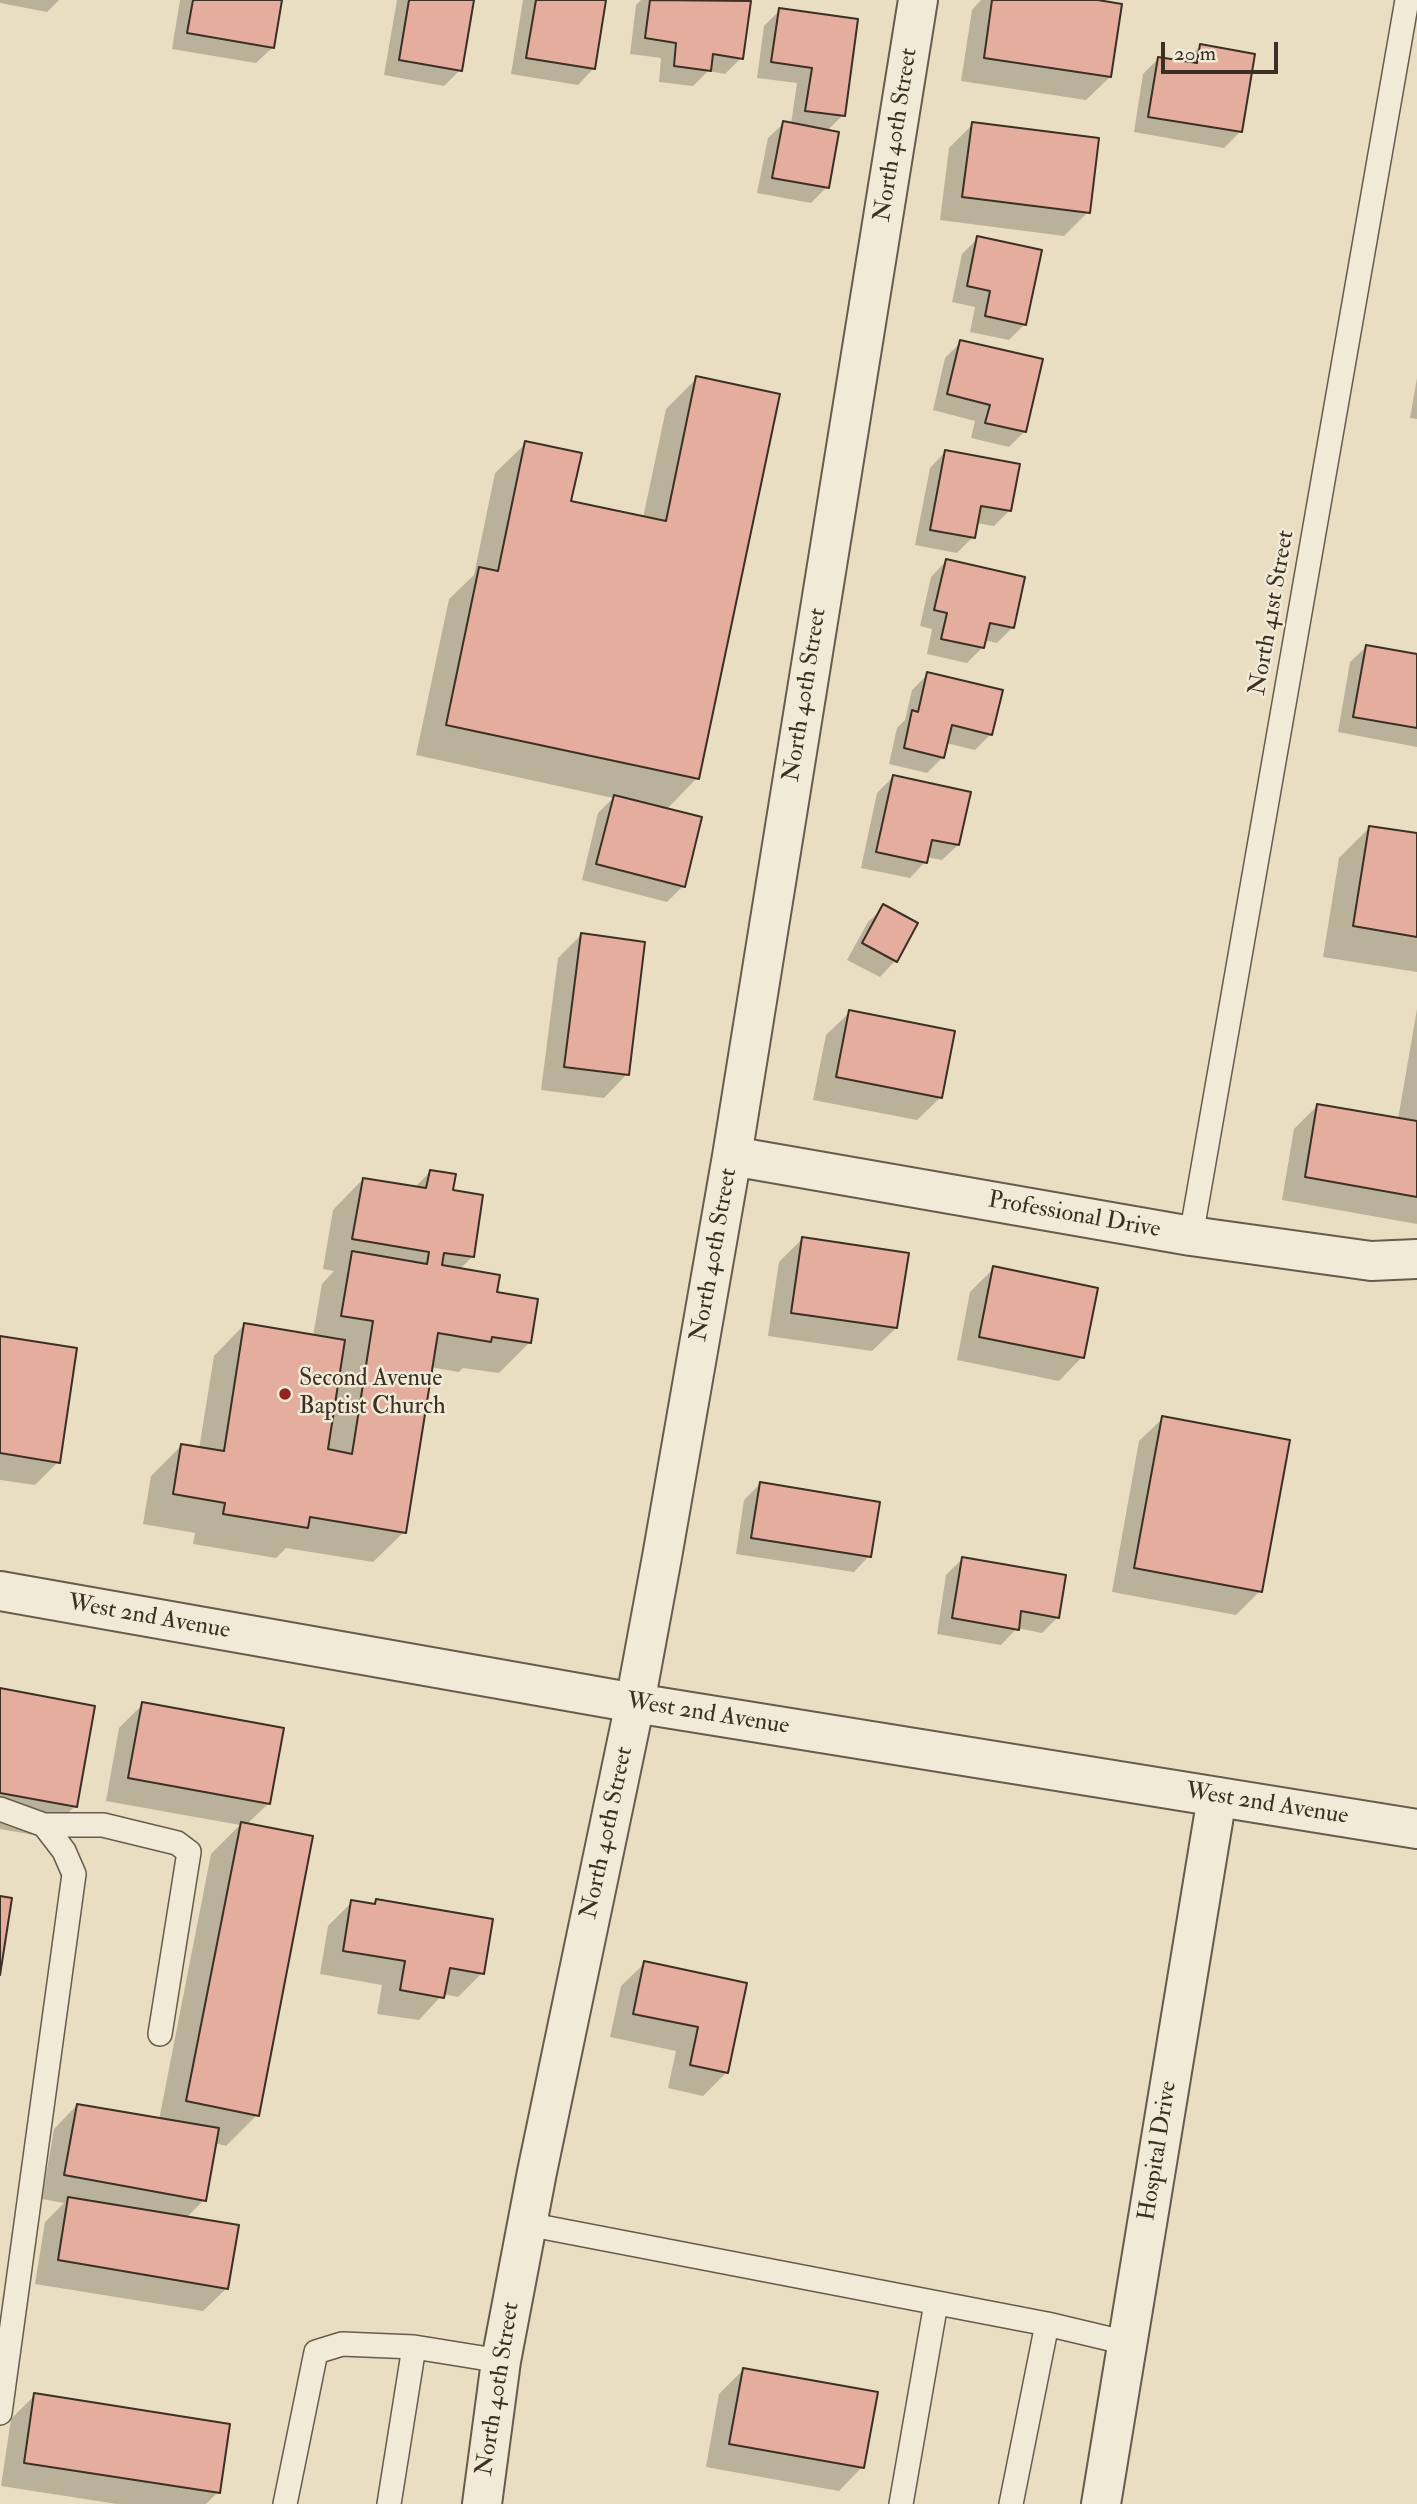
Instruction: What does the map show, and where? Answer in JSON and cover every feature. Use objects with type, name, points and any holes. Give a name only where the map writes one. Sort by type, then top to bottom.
[{"type":"street","name":"North 40th Street","points":[[482,2504],[501,2361],[635,1703],[732,1156],[918,0]]},
{"type":"street","name":"Professional Drive","points":[[732,1156],[1191,1236],[1371,1261],[1417,1259]]},
{"type":"street","name":"West 2nd Avenue","points":[[0,1591],[635,1703],[1417,1829]]},
{"type":"street","name":"Hospital Drive","points":[[1101,2504],[1217,1797]]},
{"type":"lane","name":"North 41st Street","points":[[1191,1236],[1407,0]]},
{"type":"lane","points":[[0,1808],[44,1825],[103,1825],[177,1843],[188,1852],[159,2034]]},
{"type":"lane","points":[[0,2413],[74,1874],[64,1851],[44,1825]]},
{"type":"lane","points":[[527,2224],[1047,2324],[1127,2343]]},
{"type":"lane","points":[[901,2504],[936,2303]]},
{"type":"lane","points":[[1011,2504],[1047,2324]]},
{"type":"lane","points":[[285,2504],[316,2352],[342,2344],[414,2347],[501,2361]]},
{"type":"lane","points":[[389,2504],[414,2347]]},
{"type":"building","points":[[193,0],[282,0],[274,48],[187,33]]},
{"type":"building","points":[[409,0],[474,0],[462,71],[399,60]]},
{"type":"building","points":[[536,0],[606,0],[595,69],[526,58]]},
{"type":"building","points":[[650,0],[751,1],[743,59],[713,54],[711,71],[674,66],[676,43],[645,38]]},
{"type":"building","points":[[992,0],[1098,0],[1122,4],[1111,77],[984,58]]},
{"type":"building","points":[[779,8],[858,19],[845,116],[805,111],[812,68],[771,62]]},
{"type":"building","points":[[1200,44],[1255,54],[1242,132],[1148,117],[1158,57],[1197,63]]},
{"type":"building","points":[[783,121],[839,132],[829,188],[772,178]]},
{"type":"building","points":[[972,122],[1099,138],[1090,213],[962,197]]},
{"type":"building","points":[[977,236],[1042,250],[1026,325],[985,316],[990,291],[967,286]]},
{"type":"building","points":[[960,340],[1043,359],[1026,432],[985,423],[990,405],[947,394]]},
{"type":"building","points":[[696,376],[780,394],[699,779],[446,725],[479,567],[498,571],[525,441],[582,453],[571,501],[666,521]]},
{"type":"building","points":[[945,450],[1020,464],[1011,511],[981,506],[975,538],[930,530]]},
{"type":"building","points":[[946,559],[1025,577],[1014,628],[990,623],[984,648],[941,639],[947,613],[934,610]]},
{"type":"building","points":[[1366,645],[1417,654],[1417,728],[1353,717]]},
{"type":"building","points":[[927,672],[1003,690],[992,735],[952,725],[944,758],[904,748],[912,710],[918,712]]},
{"type":"building","points":[[893,775],[971,792],[959,845],[932,840],[927,863],[876,852]]},
{"type":"building","points":[[614,795],[702,817],[685,887],[596,864]]},
{"type":"building","points":[[1369,826],[1417,833],[1417,937],[1353,926]]},
{"type":"building","points":[[883,904],[918,923],[897,962],[862,943]]},
{"type":"building","points":[[581,933],[645,942],[629,1075],[564,1067]]},
{"type":"building","points":[[849,1010],[955,1031],[942,1098],[836,1077]]},
{"type":"building","points":[[1317,1104],[1417,1121],[1417,1197],[1305,1177]]},
{"type":"building","name":"Second Avenue Baptist Church","points":[[430,1170],[456,1174],[453,1190],[483,1195],[474,1257],[444,1253],[442,1265],[500,1275],[497,1292],[538,1299],[531,1343],[492,1337],[491,1342],[438,1333],[406,1533],[310,1517],[308,1528],[223,1514],[225,1503],[173,1494],[181,1444],[224,1451],[244,1323],[345,1340],[328,1449],[352,1454],[373,1321],[341,1316],[352,1251],[427,1264],[429,1252],[352,1239],[363,1178],[426,1188]]},
{"type":"building","points":[[802,1237],[909,1253],[897,1328],[791,1313]]},
{"type":"building","points":[[993,1266],[1098,1288],[1084,1358],[979,1337]]},
{"type":"building","points":[[0,1336],[77,1348],[60,1463],[0,1453]]},
{"type":"building","points":[[1162,1416],[1290,1440],[1262,1592],[1134,1568]]},
{"type":"building","points":[[760,1482],[880,1502],[871,1557],[751,1538]]},
{"type":"building","points":[[962,1557],[1066,1575],[1059,1618],[1021,1611],[1019,1630],[952,1618]]},
{"type":"building","points":[[0,1688],[95,1706],[77,1807],[0,1793]]},
{"type":"building","points":[[142,1702],[284,1728],[270,1804],[128,1778]]},
{"type":"building","points":[[241,1822],[313,1836],[259,2116],[186,2101]]},
{"type":"building","points":[[0,1896],[12,1898],[0,1975]]},
{"type":"building","points":[[376,1899],[493,1919],[484,1974],[450,1968],[444,1998],[400,1990],[405,1961],[343,1951],[351,1900],[375,1904]]},
{"type":"building","points":[[644,1961],[747,1983],[728,2073],[690,2065],[698,2027],[633,2014]]},
{"type":"building","points":[[77,2104],[219,2128],[206,2201],[64,2175]]},
{"type":"building","points":[[68,2197],[239,2225],[228,2289],[58,2260]]},
{"type":"building","points":[[743,2368],[878,2392],[864,2468],[729,2444]]},
{"type":"building","points":[[34,2393],[230,2424],[220,2493],[24,2463]]},
{"type":"place","name":"Second Avenue Baptist Church","points":[[285,1394]]}]
